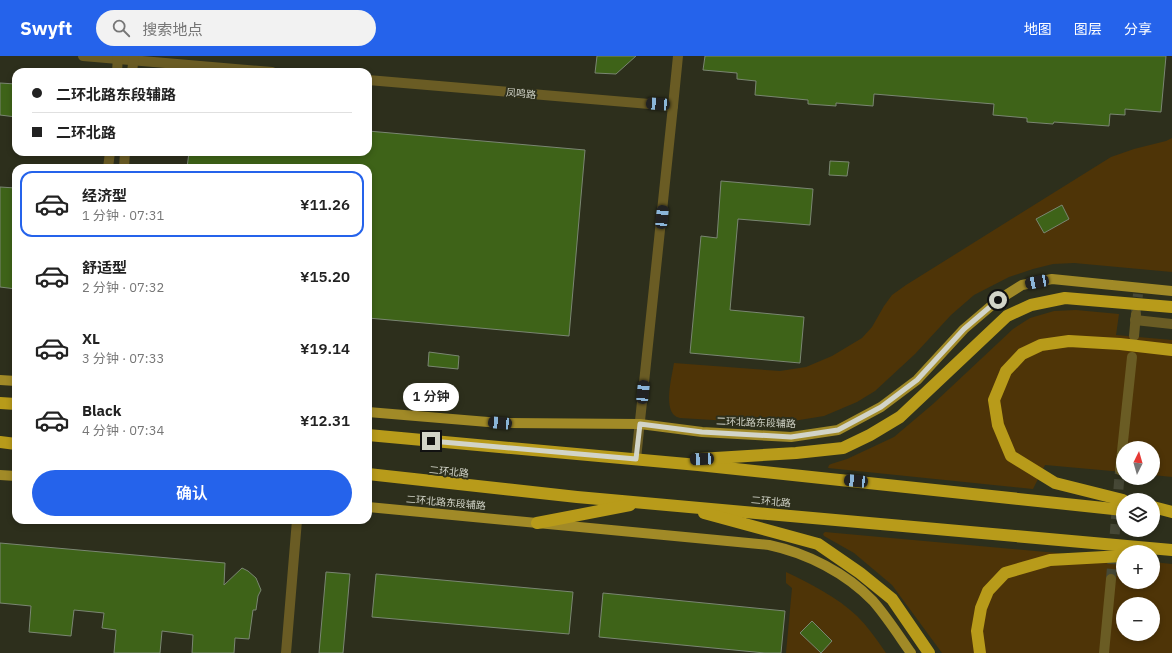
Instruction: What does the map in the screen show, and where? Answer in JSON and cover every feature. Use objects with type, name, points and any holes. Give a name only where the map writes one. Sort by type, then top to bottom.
[{"type":"highway","points":[[656,461],[796,453],[843,448],[870,435],[900,417],[1007,316],[1031,305],[1065,298],[1172,306]]},
{"type":"highway","points":[[1116,498],[1055,483],[1011,456],[998,425],[994,400],[1006,371],[1022,354],[1041,345],[1069,341],[1120,344],[1172,350]]},
{"type":"highway","points":[[0,403],[12,404]]},
{"type":"highway","points":[[372,436],[636,459],[1116,509]]},
{"type":"highway","points":[[0,442],[12,444]]},
{"type":"highway","name":"二环北路","points":[[372,474],[577,497],[674,504],[1172,551]]},
{"type":"highway","points":[[537,523],[646,502]]},
{"type":"highway","points":[[674,504],[818,544],[860,573],[892,599],[929,653]]},
{"type":"highway","points":[[1160,510],[1172,514]]},
{"type":"highway","points":[[1160,513],[1172,514]]},
{"type":"highway","points":[[1160,553],[1172,551]]},
{"type":"highway","points":[[980,653],[977,631],[981,608],[988,591],[1005,573],[1050,560],[1116,556]]},
{"type":"main road","name":"二环北路东段辅路","points":[[372,412],[500,423],[640,424],[702,432],[791,437],[838,430],[881,407],[917,380],[964,329],[998,300],[1022,285],[1052,279],[1138,291],[1172,291]]},
{"type":"main road","points":[[0,380],[12,381]]},
{"type":"main road","points":[[0,475],[12,476]]},
{"type":"main road","name":"二环北路东段辅路","points":[[372,507],[738,542],[769,546],[796,553],[824,564],[848,580],[872,601],[911,653]]},
{"type":"street","points":[[83,56],[134,58],[233,68]]},
{"type":"street","points":[[636,459],[674,106],[678,56]]},
{"type":"street","points":[[117,68],[118,58]]},
{"type":"street","points":[[133,68],[134,58]]},
{"type":"street","name":"凤鸣路","points":[[372,80],[674,106]]},
{"type":"street","points":[[1134,336],[1136,317],[1172,324]]},
{"type":"street","points":[[1123,441],[1132,356]]},
{"type":"street","points":[[286,653],[297,524]]},
{"type":"street","points":[[1104,653],[1111,580]]},
{"type":"shaded area","points":[[1172,138],[1172,272],[1074,263],[1053,264],[1009,277],[974,295],[951,315],[915,354],[875,391],[857,402],[824,416],[787,422],[763,423],[680,418],[675,416],[671,410],[669,398],[674,363],[780,371],[806,367],[832,356],[862,338],[872,327],[892,295],[906,285],[1111,157]]},
{"type":"shaded area","points":[[1076,310],[1119,314],[1116,335],[1172,340],[1172,477],[1160,476],[1160,441],[1116,441],[1116,471],[1045,465],[1033,489],[828,468],[831,464],[847,459],[894,437],[933,404],[1013,329],[1030,318],[1054,311]]},
{"type":"shaded area","points":[[825,532],[1116,558],[1116,589],[1160,589],[1160,563],[1172,564],[1172,653],[942,653],[892,585],[854,553],[823,534]]},
{"type":"shaded area","points":[[786,572],[823,591],[849,609],[876,638],[886,653],[786,653],[792,588],[786,583]]},
{"type":"building","points":[[597,56],[636,56],[616,74],[595,73]]},
{"type":"building","points":[[705,56],[1166,56],[1161,112],[1125,109],[1125,115],[1110,114],[1109,126],[1054,122],[1053,124],[1027,122],[1027,118],[993,115],[994,104],[874,94],[873,106],[836,103],[836,106],[808,104],[808,100],[755,95],[756,81],[737,79],[737,73],[703,70]]},
{"type":"building","points":[[0,83],[12,84],[12,116],[0,115]]},
{"type":"building","points":[[372,131],[585,150],[569,336],[372,318],[372,164],[188,164],[188,156],[372,156]]},
{"type":"building","points":[[830,161],[849,162],[847,176],[829,175]]},
{"type":"building","points":[[721,181],[813,189],[810,225],[738,219],[730,310],[804,317],[800,363],[690,353],[701,236],[717,238]]},
{"type":"building","points":[[0,187],[12,188],[12,288],[0,287]]},
{"type":"building","points":[[1062,205],[1069,219],[1044,233],[1036,219]]},
{"type":"building","points":[[429,352],[459,356],[458,369],[428,366]]},
{"type":"building","points":[[0,543],[225,563],[224,585],[242,568],[256,578],[261,590],[258,596],[256,610],[253,610],[249,639],[235,638],[234,653],[192,653],[193,635],[162,631],[160,653],[114,653],[116,630],[102,628],[104,613],[74,610],[71,636],[29,632],[31,606],[0,603]]},
{"type":"building","points":[[326,572],[350,574],[343,653],[319,653]]},
{"type":"building","points":[[376,574],[573,592],[569,634],[372,617]]},
{"type":"building","points":[[603,593],[785,611],[781,653],[765,653],[599,637]]},
{"type":"building","points":[[812,621],[832,641],[821,653],[800,633]]},
{"type":"tunnel","points":[[1136,312],[1138,294]]},
{"type":"tunnel","points":[[1111,579],[1119,485]]},
{"type":"route","points":[[431,441],[636,459],[640,424],[702,432],[791,437],[838,430],[881,407],[917,380],[964,329],[998,300]]}]
